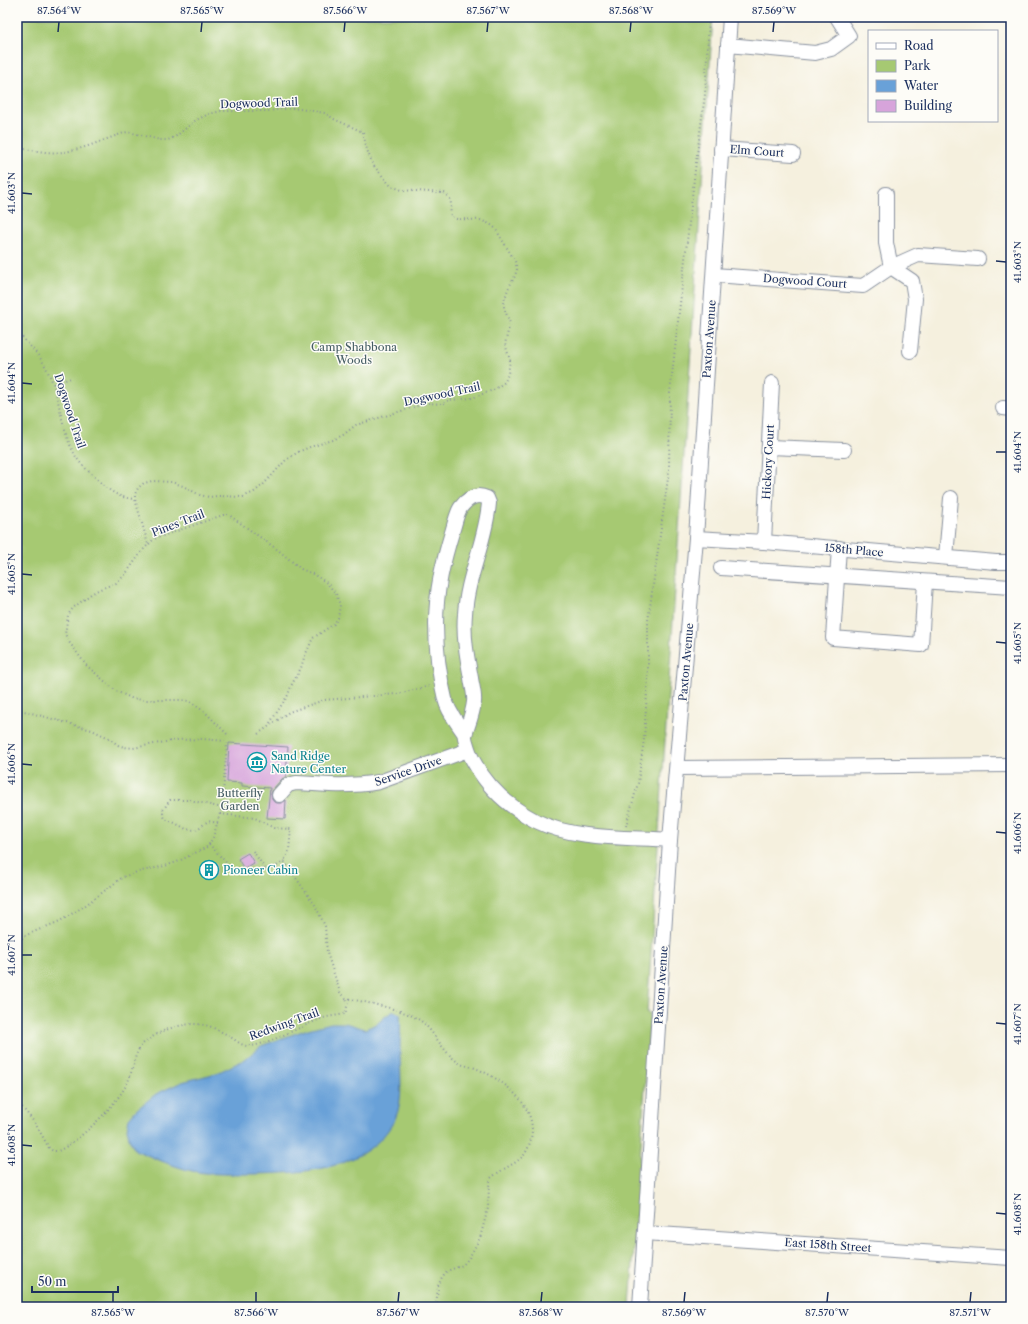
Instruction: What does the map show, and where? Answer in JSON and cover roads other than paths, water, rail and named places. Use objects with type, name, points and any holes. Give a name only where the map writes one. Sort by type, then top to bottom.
[{"type":"street","name":"Paxton Avenue","points":[[640,1307],[670,840],[696,538],[730,17]]},
{"type":"street","points":[[728,45],[815,53],[831,49],[849,36],[837,17]]},
{"type":"street","name":"Elm Court","points":[[721,149],[793,154]]},
{"type":"street","points":[[886,194],[886,243],[892,267],[912,281],[915,299],[910,351]]},
{"type":"street","name":"Dogwood Court","points":[[714,275],[864,286],[892,267],[918,256],[978,259]]},
{"type":"street","name":"Hickory Court","points":[[764,542],[772,383]]},
{"type":"street","points":[[769,447],[844,450]]},
{"type":"street","points":[[465,735],[474,702],[466,652],[464,631],[465,614],[470,582],[484,537],[488,512],[489,503],[487,498],[482,496],[470,498],[460,507],[440,576],[436,625],[441,684],[448,708],[465,735],[468,750],[478,769],[500,796],[516,809],[536,821],[553,828],[572,833],[670,840]]},
{"type":"street","points":[[946,557],[951,498]]},
{"type":"street","name":"158th Place","points":[[696,538],[1011,562]]},
{"type":"street","points":[[839,548],[833,638],[921,645],[925,582]]},
{"type":"street","points":[[721,568],[1011,587]]},
{"type":"street","name":"Service Drive","points":[[279,795],[288,785],[296,783],[346,786],[379,782],[468,750]]},
{"type":"street","points":[[677,768],[1011,765]]},
{"type":"street","name":"East 158th Street","points":[[645,1233],[1011,1258]]},
{"type":"water","points":[[394,1011],[400,1014],[401,1094],[398,1111],[395,1119],[383,1136],[369,1149],[352,1159],[333,1166],[313,1170],[253,1174],[214,1174],[185,1169],[163,1162],[135,1150],[129,1138],[127,1128],[129,1118],[136,1110],[156,1094],[182,1082],[217,1073],[244,1060],[261,1046],[308,1029],[331,1023],[345,1023],[365,1029],[377,1024]]},
{"type":"place","name":"Sand Ridge Nature Center","points":[[257,762]]},
{"type":"place","name":"Pioneer Cabin","points":[[209,870]]},
{"type":"park label","name":"Camp Shabbona Woods","points":[[354,353]]},
{"type":"park label","name":"Butterfly Garden","points":[[240,799]]}]
